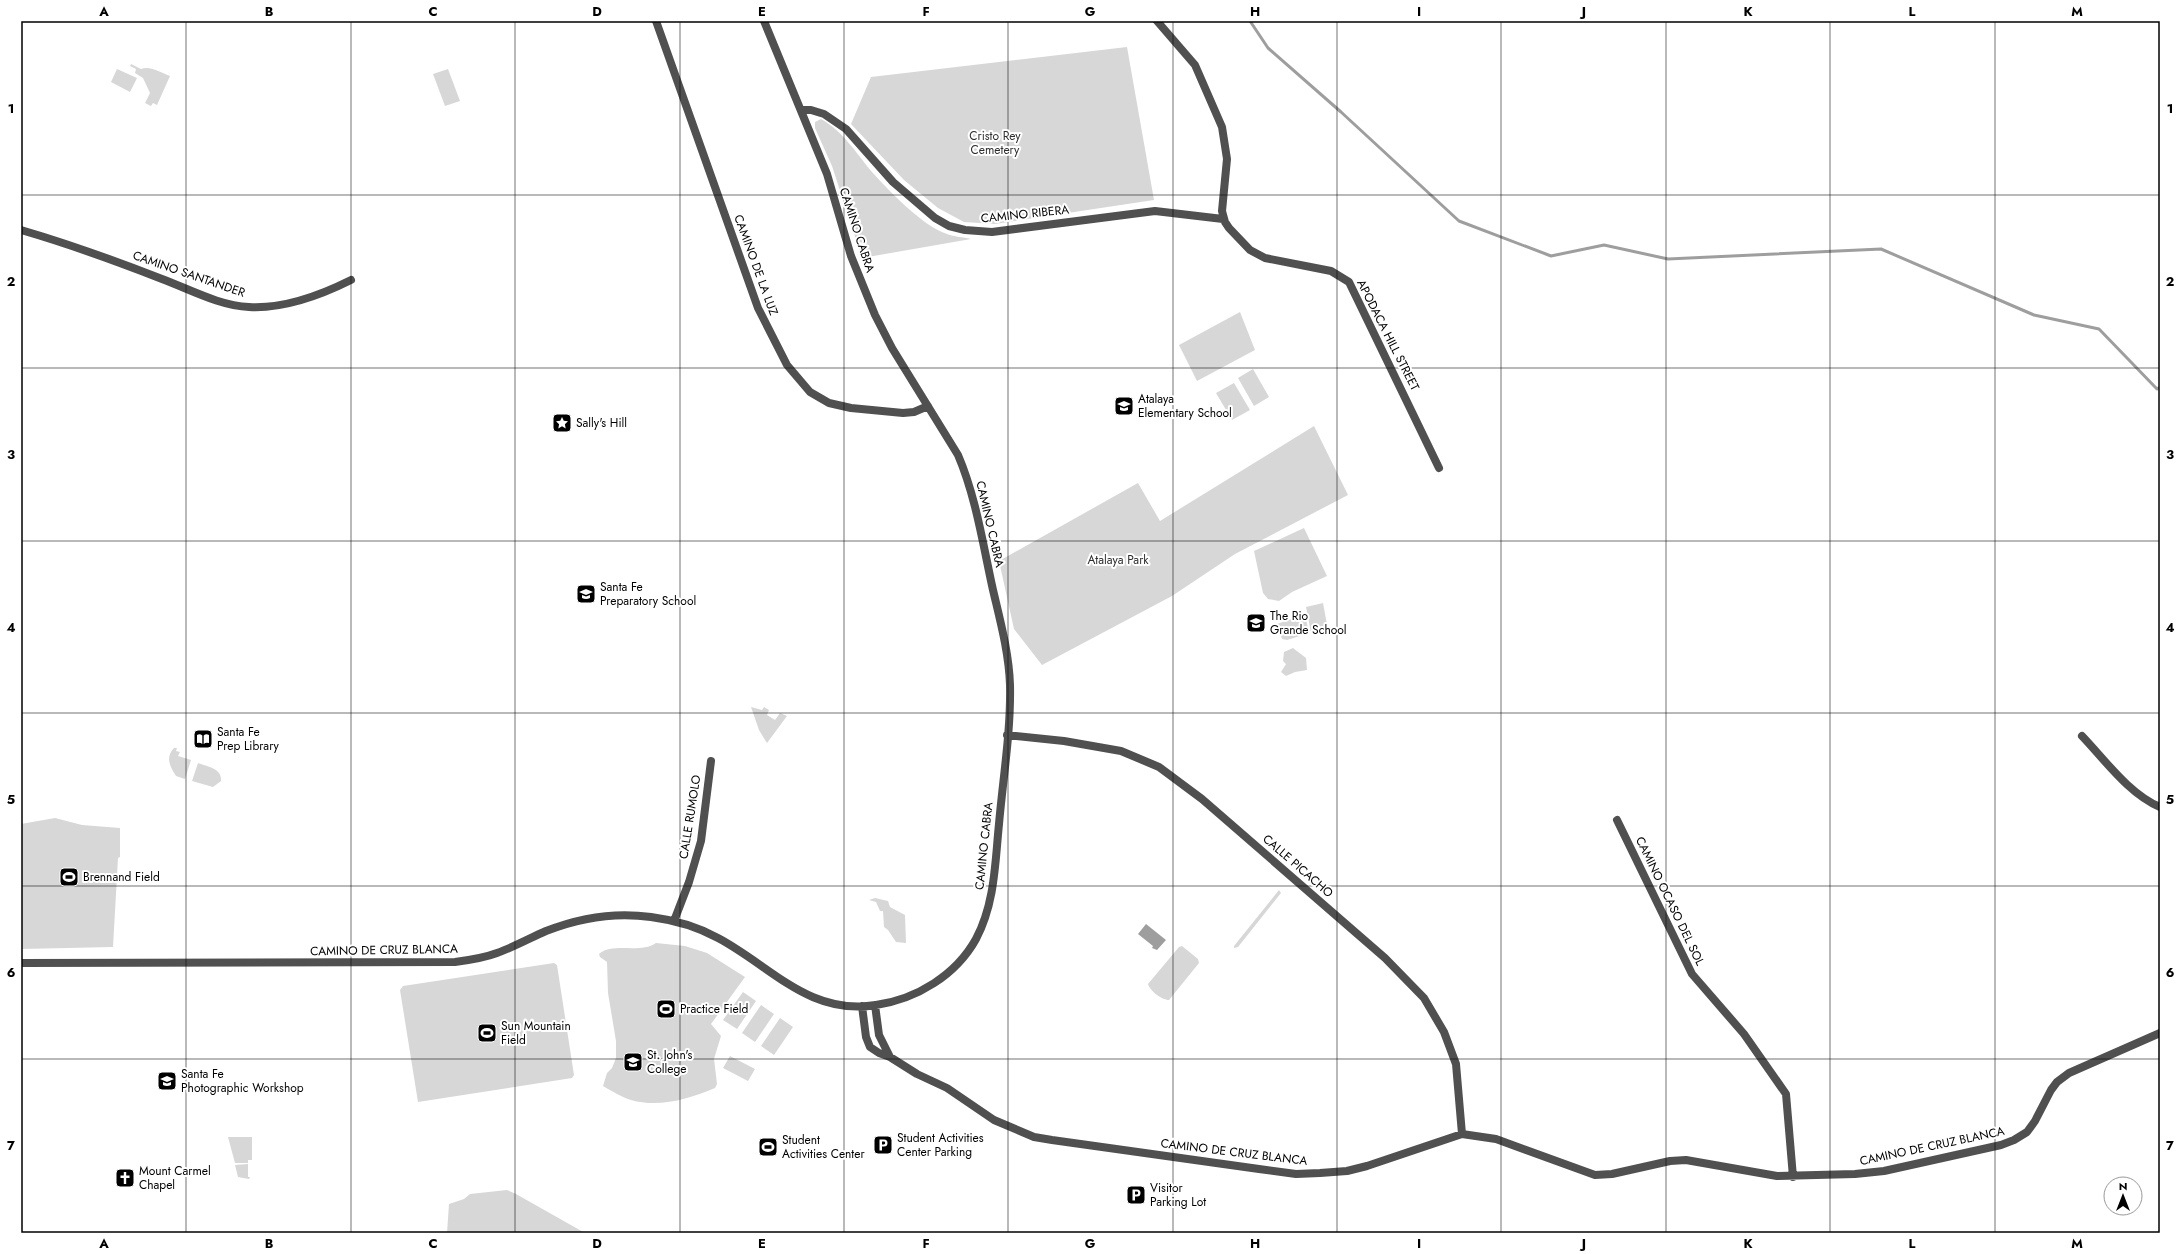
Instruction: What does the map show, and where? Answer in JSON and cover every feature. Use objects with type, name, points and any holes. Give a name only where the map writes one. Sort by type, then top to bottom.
[{"type":"street","name":"CAMINO DE LA LUZ","points":[[656,21],[758,308],[787,365],[810,392],[829,403],[851,408],[903,413],[914,412],[928,406]]},
{"type":"street","name":"CAMINO CABRA","points":[[764,21],[827,174],[851,256],[875,315],[892,348],[958,455],[971,495],[1009,670],[1010,696],[1007,735],[990,907],[975,940],[946,974],[929,987],[898,1000],[868,1006]]},
{"type":"street","points":[[1157,21],[1195,65],[1222,127],[1227,159],[1223,219]]},
{"type":"street","name":"CAMINO RIBERA","points":[[801,110],[811,110],[824,114],[846,129],[893,182],[935,218],[949,226],[965,230],[992,232],[1155,211],[1223,219]]},
{"type":"street","name":"APODACA HILL STREET","points":[[1223,219],[1229,228],[1250,250],[1265,258],[1331,272],[1349,282],[1439,468]]},
{"type":"street","name":"CAMINO SANTANDER","points":[[21,230],[121,263],[228,303],[247,307],[280,306],[330,290],[351,280]]},
{"type":"street","name":"CALLE PICACHO","points":[[1007,735],[1064,741],[1121,751],[1159,767],[1202,800],[1385,958],[1424,998],[1444,1032],[1456,1064],[1462,1134]]},
{"type":"street","points":[[2082,736],[2124,780],[2152,804],[2160,807]]},
{"type":"street","name":"CALLE RUMOLO","points":[[674,921],[691,876],[701,841],[711,761]]},
{"type":"street","name":"CAMINO OCASO DEL SOL","points":[[1617,820],[1692,974],[1744,1034],[1786,1094],[1793,1177]]},
{"type":"street","name":"CAMINO DE CRUZ BLANCA","points":[[21,962],[455,962],[494,955],[545,931],[586,919],[619,915],[651,917],[674,921],[717,937],[805,994],[831,1003],[868,1006],[866,1037],[870,1047],[879,1053],[890,1057],[917,1074],[959,1095],[994,1120],[1034,1137],[1296,1174],[1346,1171],[1462,1134],[1496,1139],[1595,1174],[1612,1174],[1670,1161],[1686,1160],[1760,1173],[1793,1177],[1855,1174],[1884,1170],[2014,1140],[2027,1132],[2035,1121],[2051,1090],[2063,1077],[2084,1066],[2160,1033]]},
{"type":"street","points":[[868,1006],[879,1035],[890,1057]]},
{"type":"green space","name":"Cristo Rey Cemetery","points":[[1127,47],[1154,200],[995,224],[964,222],[938,208],[904,180],[851,124],[871,77]]},
{"type":"green space","points":[[131,64],[141,69],[148,68],[160,71],[170,76],[157,105],[153,103],[151,106],[145,103],[150,93],[143,78],[135,73],[136,69],[130,66]]},
{"type":"green space","points":[[117,69],[137,78],[130,92],[111,82]]},
{"type":"green space","points":[[448,69],[460,101],[445,106],[433,74]]},
{"type":"green space","points":[[821,119],[843,136],[879,180],[917,216],[938,230],[947,234],[971,239],[862,258],[832,166],[815,128],[815,122]]},
{"type":"green space","points":[[1240,312],[1255,350],[1197,381],[1179,345]]},
{"type":"green space","points":[[1253,369],[1269,397],[1254,406],[1238,378]]},
{"type":"green space","points":[[1234,383],[1250,410],[1232,420],[1216,393]]},
{"type":"green space","name":"Atalaya Park","points":[[1314,426],[1348,495],[1235,554],[1172,596],[1042,665],[1014,629],[999,561],[1138,483],[1160,521]]},
{"type":"green space","points":[[1304,528],[1327,576],[1292,592],[1279,601],[1268,599],[1263,593],[1254,551]]},
{"type":"green space","points":[[1323,603],[1328,630],[1311,633],[1306,607]]},
{"type":"green space","points":[[1305,614],[1309,633],[1287,640],[1282,639],[1277,624]]},
{"type":"green space","points":[[1293,648],[1306,658],[1307,670],[1295,672],[1286,676],[1281,672],[1286,664],[1283,661],[1284,652]]},
{"type":"green space","points":[[751,707],[762,710],[764,707],[769,710],[767,715],[775,720],[780,713],[787,716],[767,743],[759,730]]},
{"type":"green space","points":[[174,748],[177,748],[176,751],[180,752],[178,756],[191,760],[185,779],[176,776],[170,766],[169,758],[171,751]]},
{"type":"green space","points":[[198,763],[217,771],[221,777],[221,781],[213,787],[192,781]]},
{"type":"green space","name":"Brennand Field","points":[[55,818],[82,825],[120,828],[120,857],[118,858],[113,947],[21,949],[21,824]]},
{"type":"green space","points":[[1279,890],[1281,893],[1238,947],[1234,948],[1234,946]]},
{"type":"green space","points":[[875,898],[888,901],[890,907],[905,915],[906,943],[896,942],[888,930],[884,927],[883,911],[880,911],[876,902],[869,900]]},
{"type":"green space","name":"Practice Field","points":[[656,943],[685,946],[707,953],[745,977],[711,1024],[721,1036],[714,1059],[717,1084],[715,1088],[695,1096],[663,1103],[642,1102],[627,1099],[603,1086],[607,1073],[612,1068],[616,1058],[616,1041],[608,993],[607,962],[600,957],[599,954],[611,949],[643,948]]},
{"type":"green space","points":[[1182,946],[1198,959],[1199,963],[1169,1000],[1166,1000],[1154,992],[1148,984],[1179,947]]},
{"type":"green space","name":"Sun Mountain Field","points":[[554,963],[557,965],[574,1075],[572,1078],[418,1102],[400,990],[403,986]]},
{"type":"green space","points":[[743,992],[756,1001],[737,1029],[723,1020]]},
{"type":"green space","points":[[761,1005],[774,1014],[755,1042],[742,1033]]},
{"type":"green space","points":[[780,1018],[793,1027],[774,1055],[761,1046]]},
{"type":"green space","points":[[730,1056],[755,1069],[748,1081],[723,1068]]},
{"type":"green space","points":[[228,1137],[252,1137],[252,1160],[248,1160],[248,1163],[235,1163]]},
{"type":"green space","points":[[248,1164],[249,1179],[238,1177],[235,1165]]},
{"type":"green space","points":[[507,1190],[585,1233],[447,1233],[449,1204],[464,1199],[470,1194]]},
{"type":"shaded area","points":[[1146,924],[1166,940],[1157,950],[1152,948],[1153,946],[1138,934]]},
{"type":"waterway","points":[[1250,21],[1268,48],[1341,112],[1459,221],[1551,256],[1604,245],[1668,259],[1881,249],[2034,315],[2099,329],[2157,389],[2160,387]]},
{"type":"place","name":"Atalaya Elementary School","points":[[1124,406]]},
{"type":"place","name":"Sally's Hill","points":[[562,423]]},
{"type":"place","name":"Santa Fe Preparatory School","points":[[586,594]]},
{"type":"place","name":"The Rio Grande School","points":[[1256,623]]},
{"type":"place","name":"Santa Fe Prep Library","points":[[203,739]]},
{"type":"place","name":"Brennand Field","points":[[69,877]]},
{"type":"place","name":"Practice Field","points":[[666,1009]]},
{"type":"place","name":"Sun Mountain Field","points":[[487,1033]]},
{"type":"place","name":"St. John's College","points":[[633,1062]]},
{"type":"place","name":"Santa Fe Photographic Workshop","points":[[167,1081]]},
{"type":"place","name":"Student Activities Center Parking","points":[[883,1145]]},
{"type":"place","name":"Student Activities Center","points":[[768,1147]]},
{"type":"place","name":"Mount Carmel Chapel","points":[[125,1178]]},
{"type":"place","name":"Visitor Parking Lot","points":[[1136,1195]]}]
